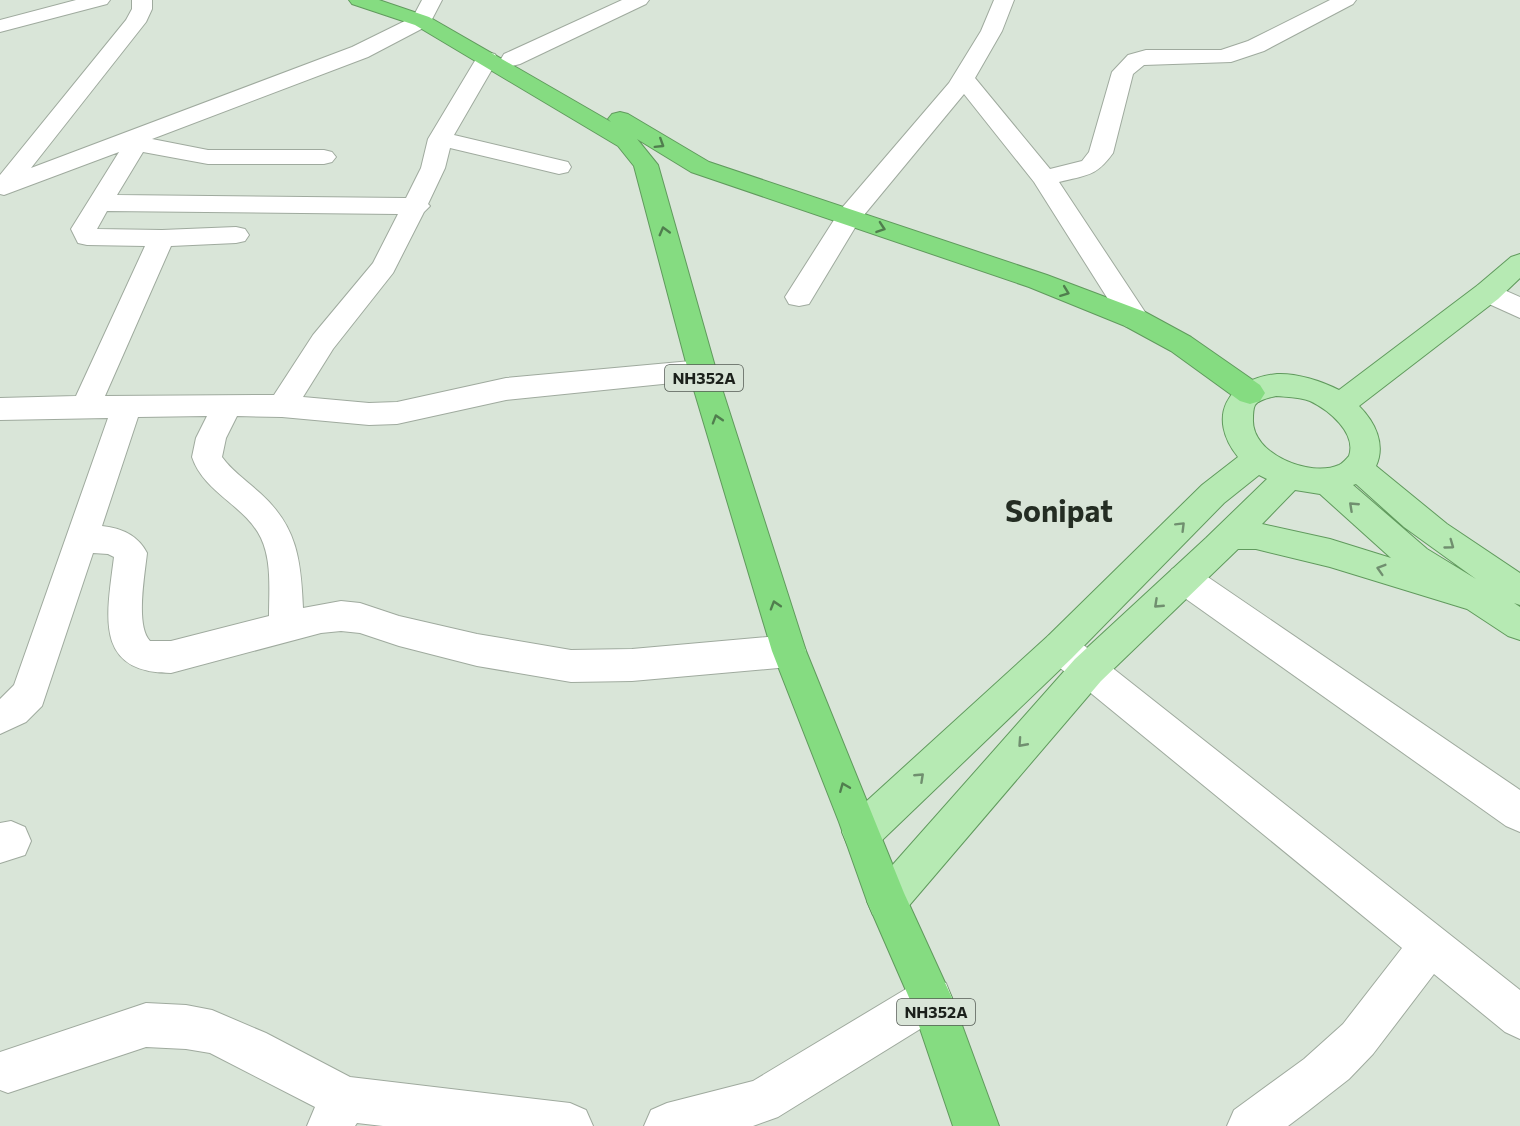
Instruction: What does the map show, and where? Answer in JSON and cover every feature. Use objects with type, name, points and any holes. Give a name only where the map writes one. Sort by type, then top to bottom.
[{"type":"highway","name":"NH352A","points":[[359,0],[423,7],[626,141],[646,165],[702,370],[789,651],[862,832],[887,901],[931,998],[976,1126]]},
{"type":"highway","points":[[500,59],[700,167],[1038,281],[1135,319],[1181,345],[1250,393]]},
{"type":"main road","points":[[1340,405],[1488,292],[1520,263]]},
{"type":"main road","points":[[1276,385],[1293,386],[1321,394],[1340,405],[1356,421],[1366,441],[1364,459],[1353,472],[1327,481],[1307,481],[1277,471],[1258,459],[1241,440],[1235,422],[1240,402],[1250,393],[1276,385]]},
{"type":"main road","points":[[887,901],[1074,658],[1213,494],[1258,459]]},
{"type":"main road","points":[[1358,466],[1393,501],[1450,546],[1520,591]]},
{"type":"main road","points":[[862,832],[1074,658],[1184,579],[1291,475]]},
{"type":"main road","points":[[1327,481],[1416,559],[1520,625]]},
{"type":"main road","points":[[1230,536],[1256,536],[1330,553],[1477,598]]},
{"type":"street","points":[[0,26],[100,0]]},
{"type":"street","points":[[2,189],[136,22],[142,9],[142,0]]},
{"type":"street","points":[[282,406],[322,342],[384,267],[417,206],[434,168],[440,139],[500,59],[639,0]]},
{"type":"street","points":[[799,297],[849,217],[964,79],[991,34],[1004,0]]},
{"type":"street","points":[[1044,178],[1091,166],[1096,161],[1101,153],[1123,72],[1136,60],[1146,57],[1223,57],[1256,46],[1346,0]]},
{"type":"street","points":[[2,189],[131,142],[360,52],[423,7]]},
{"type":"street","points":[[964,79],[1044,178],[1135,319]]},
{"type":"street","points":[[440,139],[559,167]]},
{"type":"street","points":[[131,142],[208,157],[324,157]]},
{"type":"street","points":[[131,142],[101,203],[84,229],[87,237],[162,238],[236,235]]},
{"type":"street","points":[[101,203],[417,206]]},
{"type":"street","points":[[85,408],[162,238]]},
{"type":"street","points":[[1488,292],[1520,309]]},
{"type":"street","points":[[0,409],[282,406],[382,414],[433,406],[506,389],[702,370]]},
{"type":"street","points":[[227,406],[209,445],[207,457],[210,468],[250,500],[265,515],[275,532],[282,558],[287,627]]},
{"type":"street","points":[[0,717],[21,706],[29,694],[126,407]]},
{"type":"street","points":[[81,540],[113,540],[123,543],[131,553],[125,619],[128,638],[136,652],[150,657],[171,657],[321,618],[341,616],[360,618],[399,631],[477,650],[571,666],[632,665],[789,651]]},
{"type":"street","points":[[1184,579],[1520,813]]},
{"type":"street","points":[[1074,658],[1520,1017]]},
{"type":"street","points":[[1250,1126],[1324,1071],[1357,1041],[1384,1009],[1430,943]]},
{"type":"street","points":[[667,1126],[766,1113],[931,998]]},
{"type":"street","points":[[8,1071],[146,1025],[165,1024],[212,1032],[249,1049],[338,1113],[570,1126]]},
{"type":"district","name":"Sonipat","points":[[1059,512]]}]
